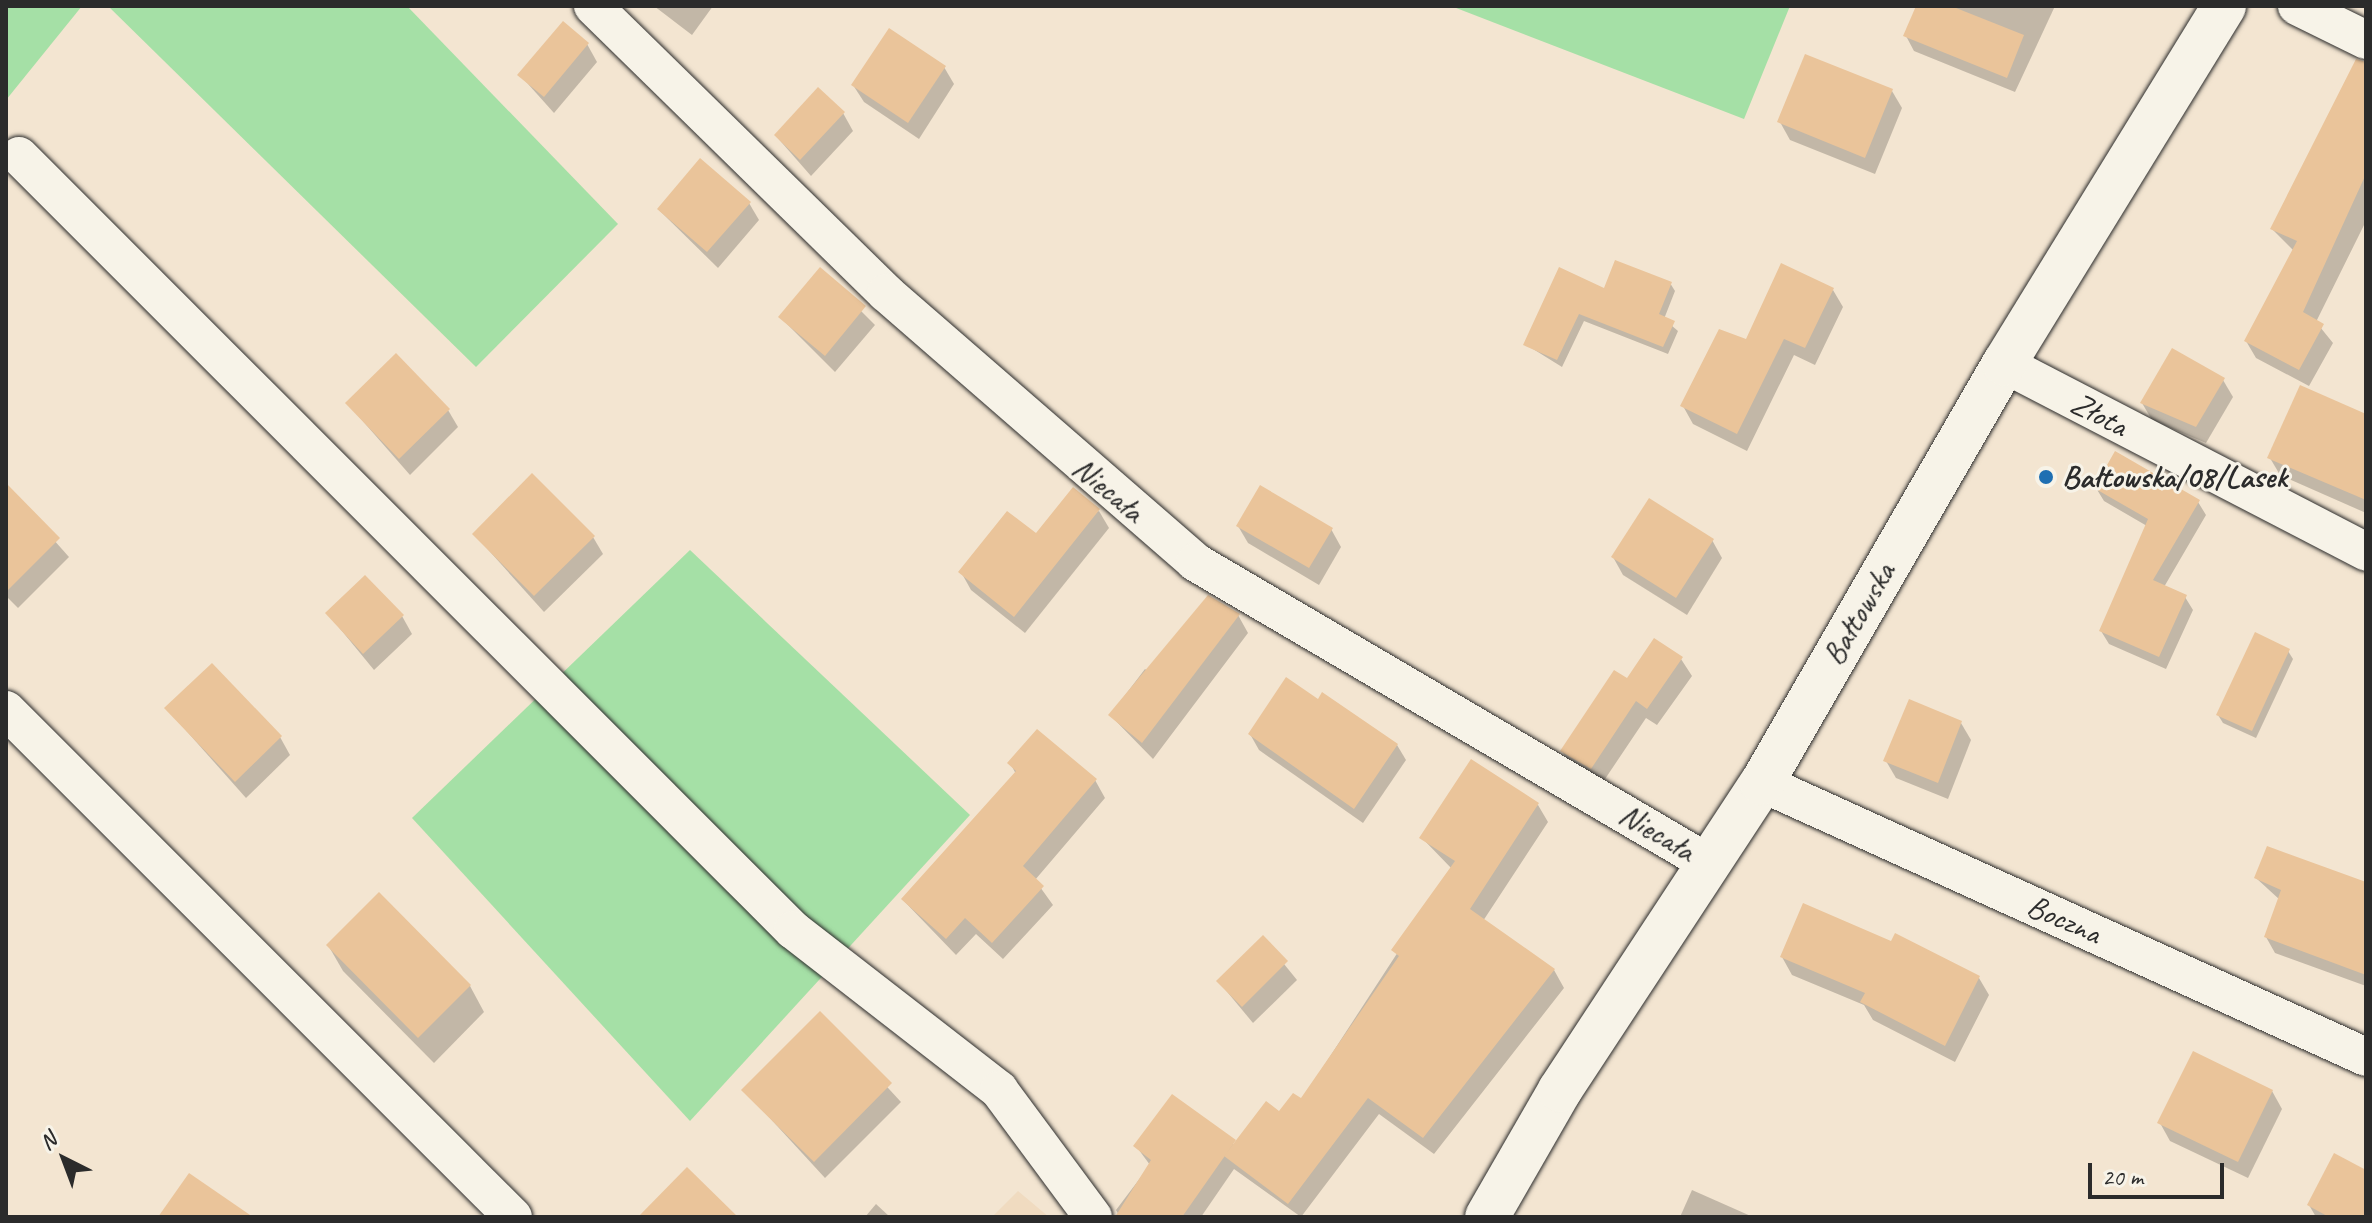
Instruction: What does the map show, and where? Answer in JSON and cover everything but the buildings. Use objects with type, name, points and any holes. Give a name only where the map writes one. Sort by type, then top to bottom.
[{"type":"main road","name":"Bałtowska","points":[[1487,1217],[1708,863],[1762,783],[2004,364],[2224,6]]},
{"type":"street","name":"Niecała","points":[[593,6],[886,293],[1195,562],[1708,863]]},
{"type":"street","points":[[2297,6],[2366,40]]},
{"type":"street","points":[[19,156],[793,930],[999,1090],[1093,1217]]},
{"type":"street","name":"Złota","points":[[2004,364],[2366,552]]},
{"type":"street","points":[[6,710],[513,1217]]},
{"type":"street","name":"Boczna","points":[[1762,783],[2366,1057]]},
{"type":"shaded area","points":[[1018,1191],[1049,1217],[992,1217]]},
{"type":"green space","points":[[6,6],[82,6],[6,100]]},
{"type":"green space","points":[[108,6],[407,6],[618,224],[476,367]]},
{"type":"green space","points":[[1451,6],[1790,6],[1744,119]]},
{"type":"green space","points":[[690,550],[970,815],[690,1121],[412,818]]},
{"type":"place","name":"Bałtowska/08/Lasek","points":[[2046,477]]}]
